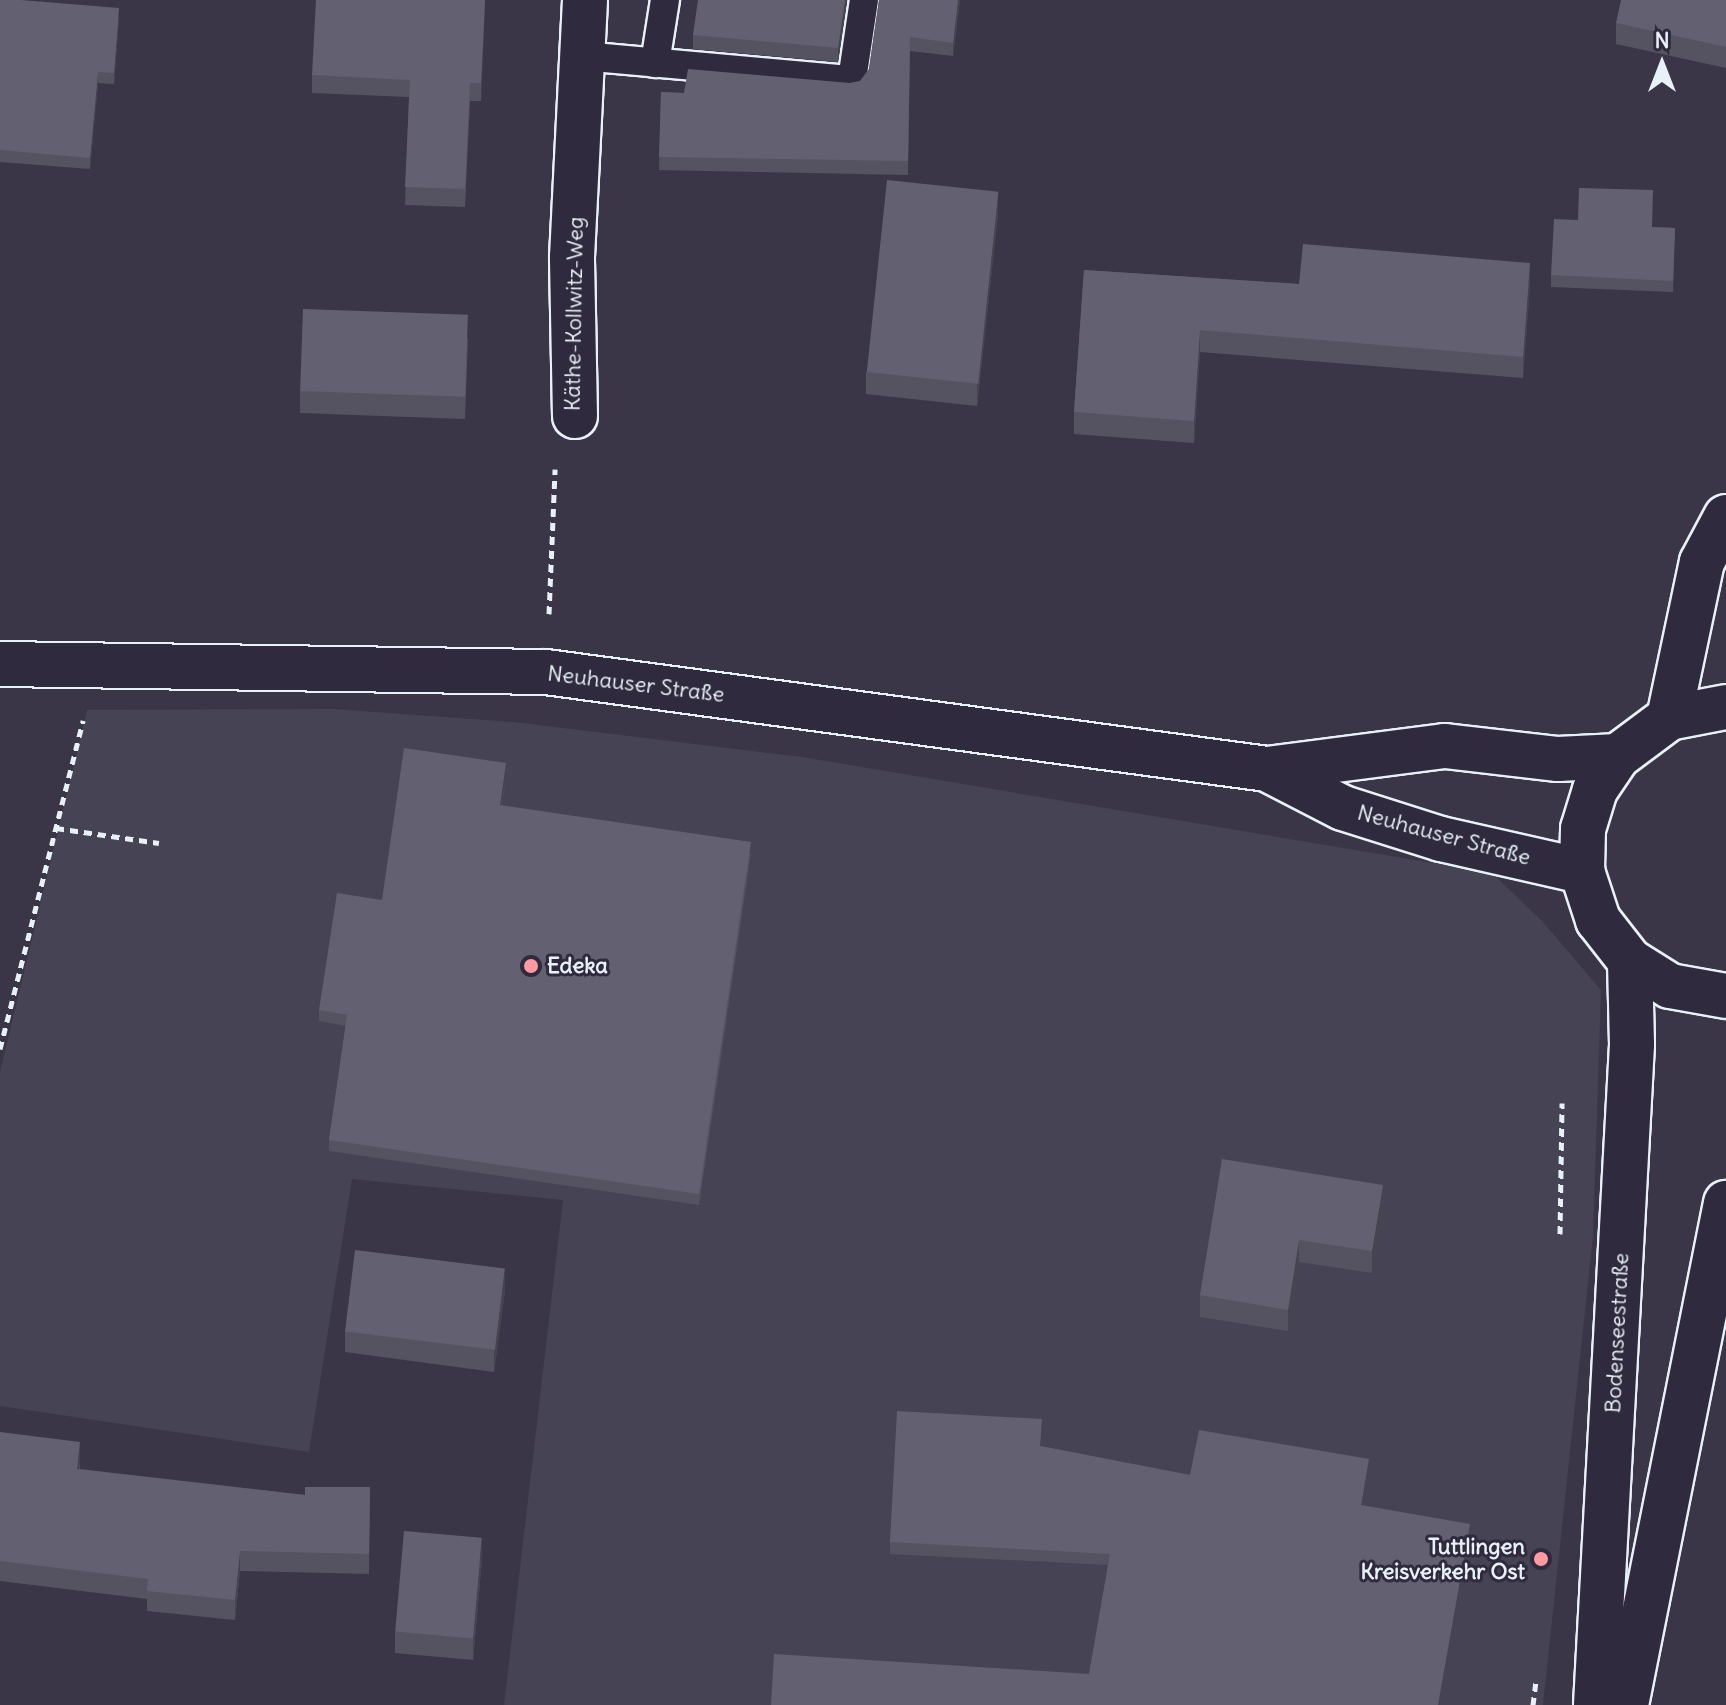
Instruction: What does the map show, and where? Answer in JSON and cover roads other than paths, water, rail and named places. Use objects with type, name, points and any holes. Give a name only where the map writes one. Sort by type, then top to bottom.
[{"type":"street","name":"Käthe-Kollwitz-Weg","points":[[575,416],[572,257],[585,0]]},
{"type":"street","points":[[1669,718],[1702,562],[1726,517]]},
{"type":"street","name":"Neuhauser Straße","points":[[0,664],[546,672],[1267,769],[1445,746],[1558,759],[1618,756]]},
{"type":"street","points":[[1726,707],[1669,718],[1618,756],[1595,790],[1583,829],[1582,871],[1598,920],[1630,961],[1670,986],[1726,996]]},
{"type":"street","name":"Neuhauser Straße","points":[[1267,769],[1343,808],[1441,839],[1582,871]]},
{"type":"street","name":"Bodenseestraße","points":[[1596,1705],[1630,1109],[1630,961]]},
{"type":"street","points":[[1626,1705],[1726,1203]]},
{"type":"lane","points":[[655,63],[665,0]]},
{"type":"lane","points":[[582,56],[852,80],[864,0]]},
{"type":"place","name":"Edeka","points":[[531,966]]},
{"type":"place","name":"Tuttlingen Kreisverkehr Ost","points":[[1541,1559]]}]
